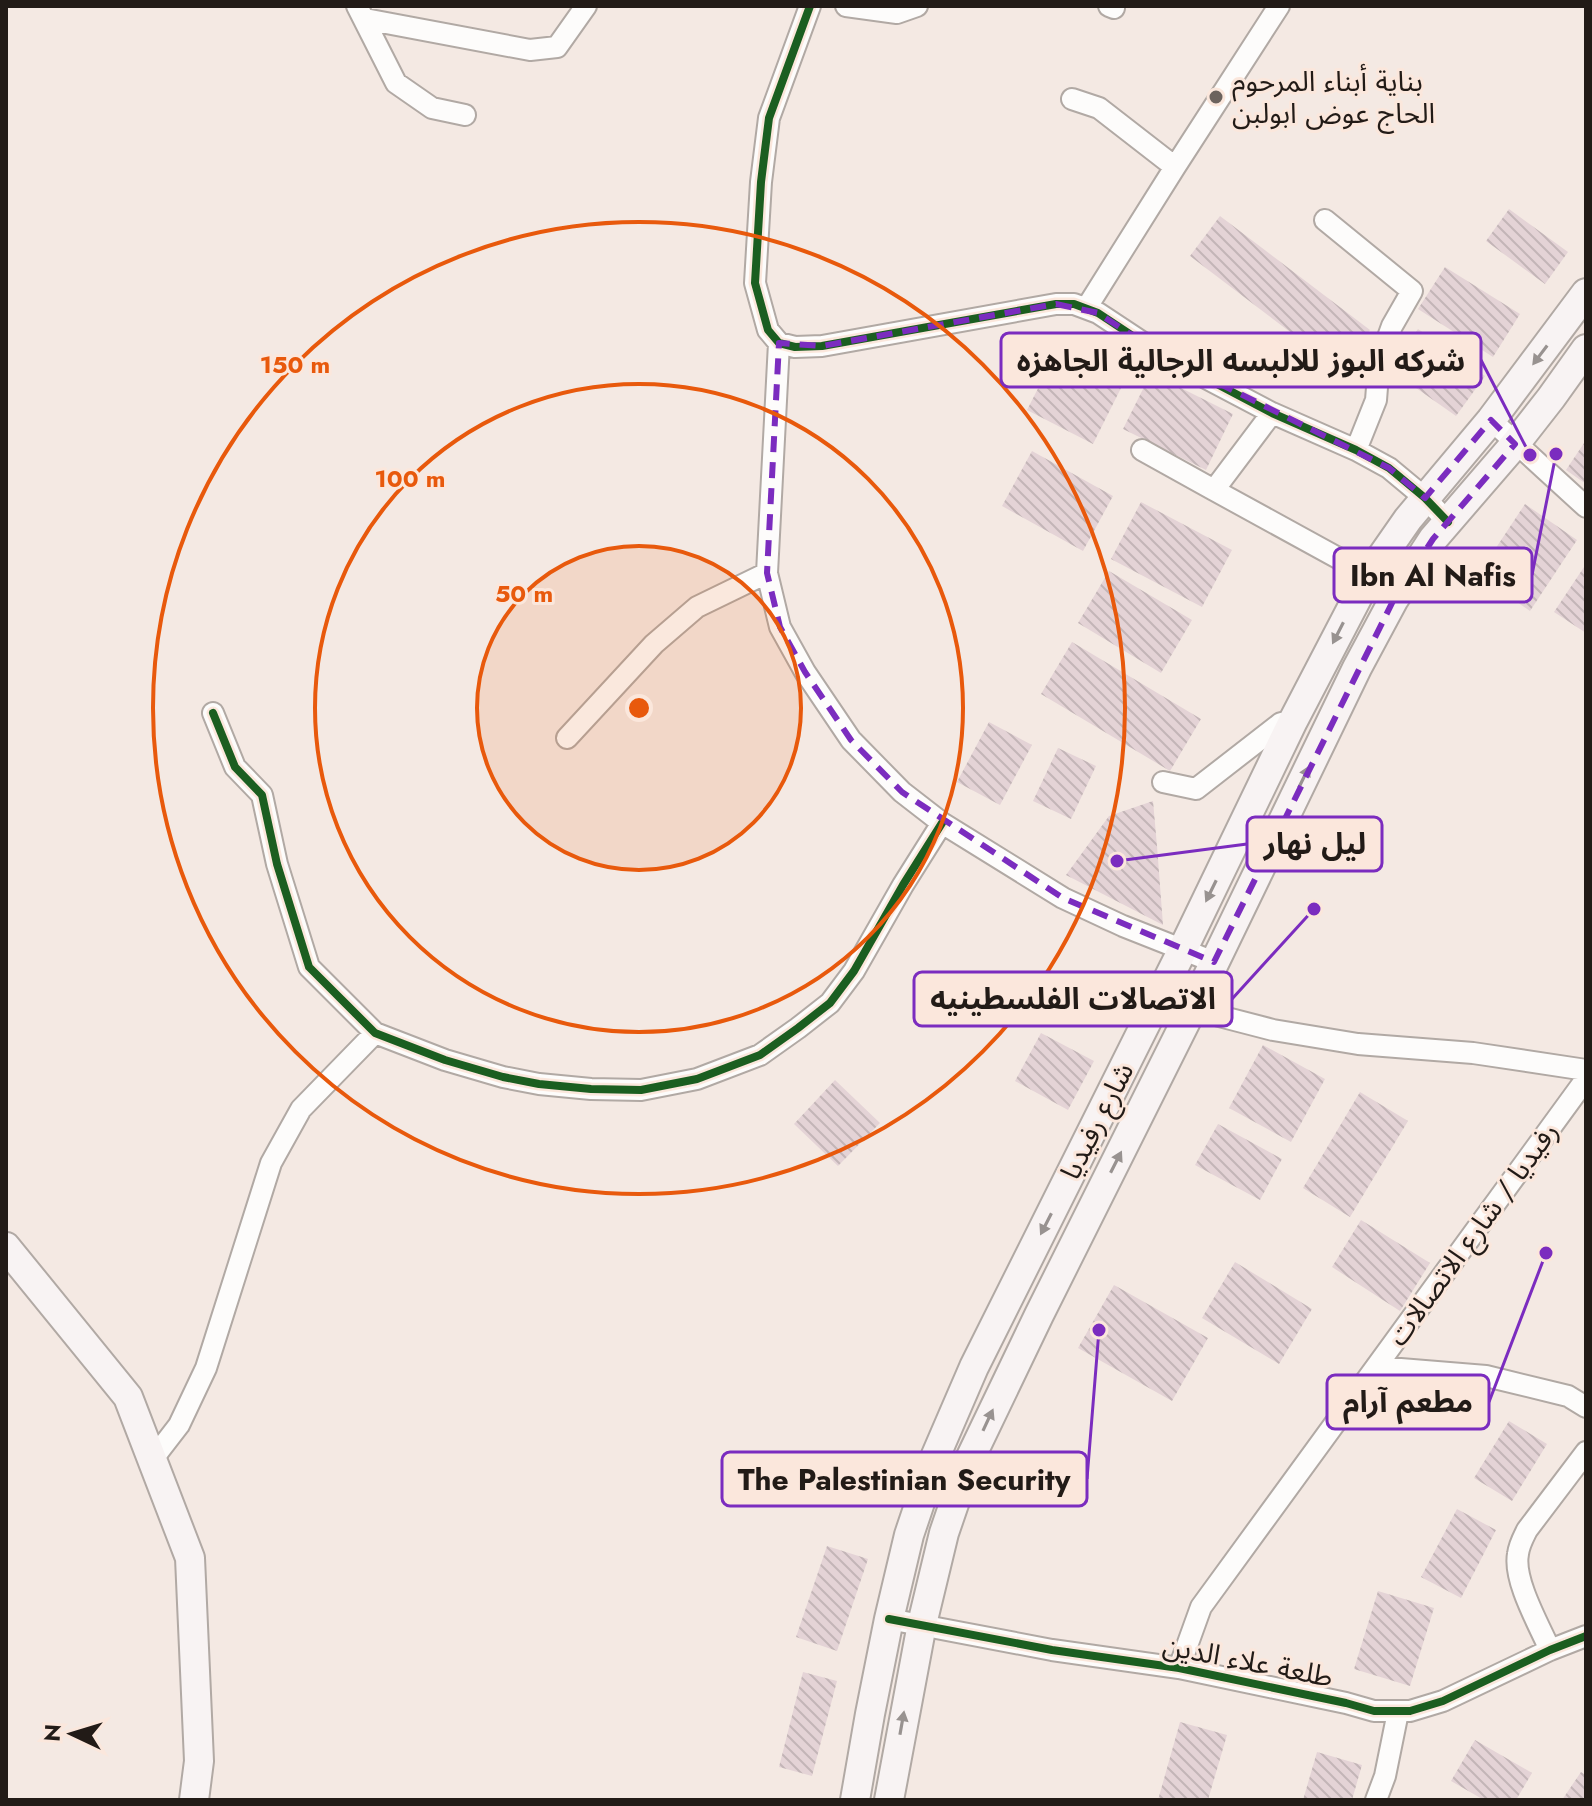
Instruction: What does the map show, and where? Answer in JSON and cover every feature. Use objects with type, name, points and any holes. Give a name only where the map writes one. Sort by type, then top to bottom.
[{"type":"main road","name":"شارع رفيديا","points":[[855,1800],[889,1619],[909,1535],[936,1455],[974,1367],[1293,721],[1369,575],[1408,519],[1491,420],[1586,293]]},
{"type":"main road","name":"شارع رفيديا","points":[[889,1800],[922,1624],[944,1533],[968,1463],[1039,1315],[1357,668],[1394,599],[1433,539],[1515,444],[1586,349]]},
{"type":"main road","points":[[6,1247],[128,1397],[190,1558],[199,1761],[194,1800]]},
{"type":"street","points":[[361,12],[530,50],[557,47],[586,6]]},
{"type":"street","points":[[810,6],[769,118],[761,182],[755,283],[768,330],[779,343],[795,347],[822,346],[1056,304],[1087,307],[1160,354],[1272,413],[1389,468],[1448,522]]},
{"type":"street","points":[[846,6],[897,13],[917,6]]},
{"type":"street","points":[[1087,307],[1279,6]]},
{"type":"street","points":[[361,12],[396,83],[432,108],[465,115]]},
{"type":"street","points":[[1072,99],[1099,108],[1175,167]]},
{"type":"street","points":[[1325,220],[1412,291],[1392,326],[1379,362],[1376,400],[1356,450]]},
{"type":"street","points":[[779,343],[767,573],[780,627],[805,672],[851,740],[902,792],[942,823],[1063,898],[1214,962]]},
{"type":"street","points":[[1214,490],[1272,413]]},
{"type":"street","points":[[1491,420],[1586,507]]},
{"type":"street","points":[[1142,450],[1369,575]]},
{"type":"street","points":[[567,738],[654,644],[697,607],[767,573]]},
{"type":"street","points":[[213,713],[235,767],[262,795],[277,864],[309,967],[375,1033],[445,1060],[539,1084],[641,1090],[697,1079],[760,1055],[830,1003],[854,971],[942,823]]},
{"type":"street","points":[[1163,782],[1196,789],[1281,723],[1293,721]]},
{"type":"street","points":[[1192,1009],[1273,1030],[1358,1044],[1473,1053],[1586,1070]]},
{"type":"street","points":[[152,1460],[179,1425],[206,1368],[271,1163],[301,1109],[375,1033]]},
{"type":"street","name":"رفيديا / شارع الاتصالات","points":[[1179,1668],[1201,1607],[1586,1079]]},
{"type":"street","points":[[1376,1367],[1486,1376],[1568,1396],[1586,1407]]},
{"type":"street","points":[[1550,1650],[1520,1581],[1518,1553],[1527,1530],[1586,1452]]},
{"type":"street","name":"طلعة علاء الدين","points":[[889,1619],[1052,1650],[1179,1668],[1374,1711],[1398,1712],[1443,1701],[1586,1636]]},
{"type":"street","points":[[1376,1800],[1385,1776],[1398,1712]]},
{"type":"highlighted area","points":[[1056,304],[1098,313],[1160,354],[1389,468],[1425,498],[1491,420],[1515,444],[1433,539],[1394,599],[1214,962],[1063,898],[902,792],[851,740],[805,672],[780,627],[767,573],[779,343],[822,346]]},
{"type":"building","points":[[1509,209],[1568,252],[1545,284],[1486,241]]},
{"type":"building","points":[[1220,216],[1370,330],[1340,370],[1190,256]]},
{"type":"building","points":[[1445,267],[1520,314],[1493,357],[1418,309]]},
{"type":"building","points":[[1418,329],[1485,376],[1456,416],[1389,369]]},
{"type":"building","points":[[1055,355],[1121,388],[1093,444],[1027,410]]},
{"type":"building","points":[[1151,373],[1233,414],[1206,470],[1123,429]]},
{"type":"building","points":[[1586,440],[1586,484],[1566,470]]},
{"type":"building","points":[[1032,451],[1113,496],[1083,551],[1002,506]]},
{"type":"building","points":[[1141,502],[1232,550],[1202,607],[1111,559]]},
{"type":"building","points":[[1525,504],[1577,540],[1530,611],[1478,575]]},
{"type":"building","points":[[1586,564],[1586,633],[1554,612]]},
{"type":"building","points":[[1109,571],[1192,620],[1161,673],[1078,623]]},
{"type":"building","points":[[1072,642],[1201,719],[1170,771],[1041,694]]},
{"type":"building","points":[[989,722],[1032,745],[1000,805],[957,782]]},
{"type":"building","points":[[1058,748],[1096,766],[1071,819],[1033,801]]},
{"type":"building","points":[[1153,801],[1163,925],[1066,875],[1109,816]]},
{"type":"building","points":[[1041,1033],[1094,1061],[1068,1110],[1015,1081]]},
{"type":"building","points":[[1263,1045],[1325,1079],[1291,1142],[1229,1108]]},
{"type":"building","points":[[835,1080],[880,1123],[838,1166],[794,1124]]},
{"type":"building","points":[[1360,1092],[1408,1121],[1350,1217],[1303,1188]]},
{"type":"building","points":[[1218,1124],[1282,1159],[1260,1200],[1195,1165]]},
{"type":"building","points":[[1361,1220],[1430,1263],[1400,1311],[1332,1267]]},
{"type":"building","points":[[1235,1262],[1312,1309],[1279,1364],[1202,1318]]},
{"type":"building","points":[[1114,1285],[1208,1338],[1172,1401],[1078,1348]]},
{"type":"building","points":[[1509,1421],[1547,1444],[1512,1501],[1474,1478]]},
{"type":"building","points":[[1457,1509],[1496,1530],[1461,1598],[1421,1577]]},
{"type":"building","points":[[827,1546],[868,1559],[837,1651],[796,1637]]},
{"type":"building","points":[[1378,1591],[1434,1608],[1410,1686],[1354,1669]]},
{"type":"building","points":[[803,1672],[837,1681],[812,1776],[779,1767]]},
{"type":"building","points":[[1180,1722],[1227,1735],[1208,1800],[1158,1800]]},
{"type":"building","points":[[1475,1740],[1532,1773],[1516,1800],[1484,1800],[1451,1781]]},
{"type":"building","points":[[1317,1752],[1362,1765],[1352,1800],[1303,1800]]},
{"type":"building","points":[[1581,1772],[1586,1775],[1586,1800],[1562,1800]]},
{"type":"cycle path","points":[[810,6],[769,118],[761,182],[755,283],[768,330],[779,343],[795,347],[822,346],[1056,304],[1074,304],[1098,313],[1160,354],[1272,413],[1389,468],[1448,522]]},
{"type":"cycle path","points":[[213,713],[235,767],[262,795],[277,864],[309,967],[375,1033],[445,1060],[539,1084],[641,1090],[697,1079],[760,1055],[830,1003],[854,971],[942,823]]},
{"type":"cycle path","points":[[889,1619],[1052,1650],[1179,1668],[1374,1711],[1410,1711],[1443,1701],[1586,1636]]},
{"type":"place","name":"بناية أبناء المرحوم الحاج عوض ابولبن","points":[[1216,97]]},
{"type":"place","name":"Ibn Al Nafis","points":[[1556,454]]},
{"type":"place","name":"شركه البوز للالبسه الرجالية الجاهزه","points":[[1530,455]]},
{"type":"place","name":"ليل نهار","points":[[1117,861]]},
{"type":"place","name":"الاتصالات الفلسطينيه","points":[[1314,909]]},
{"type":"place","name":"مطعم آرام","points":[[1546,1253]]},
{"type":"place","name":"The Palestinian Security","points":[[1099,1330]]}]
